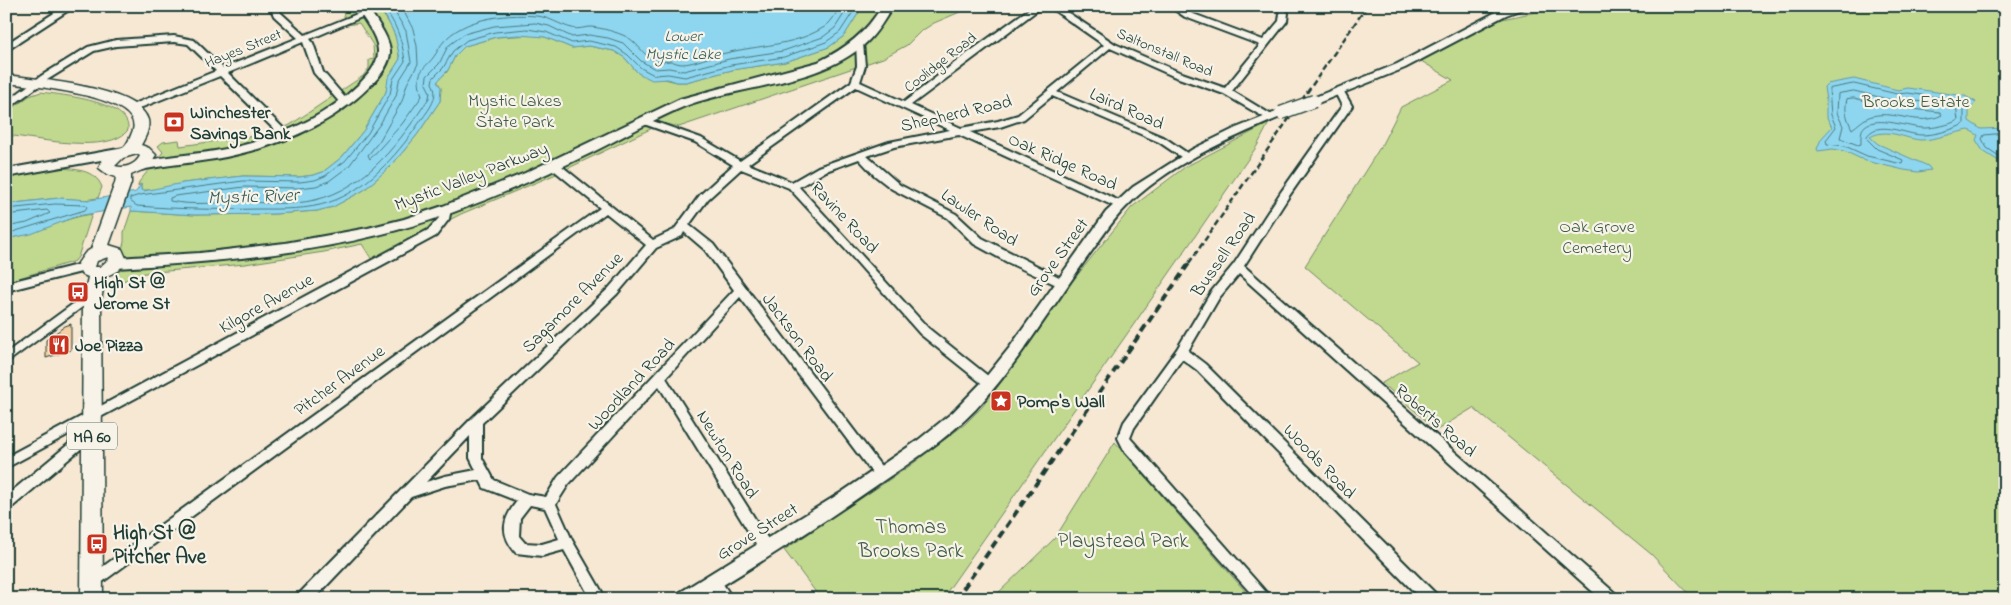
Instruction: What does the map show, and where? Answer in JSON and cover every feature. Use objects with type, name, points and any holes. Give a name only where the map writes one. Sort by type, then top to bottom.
[{"type":"main road","name":"Mystic Valley Parkway","points":[[116,263],[233,255],[297,246],[383,228],[446,210],[554,165],[682,102],[711,92],[813,67],[835,58],[859,43],[888,6]]},
{"type":"main road","points":[[50,164],[77,164],[116,171],[144,160],[182,159],[238,150],[285,135],[313,122],[344,102],[370,80],[383,59],[382,44],[363,10]]},
{"type":"main road","points":[[6,79],[106,96],[132,108]]},
{"type":"main road","name":"MA 60","points":[[92,590],[92,294],[91,270],[88,260],[98,253],[116,204],[116,171],[107,165],[109,161],[127,151],[140,129],[140,118],[132,108]]},
{"type":"main road","points":[[6,173],[127,151],[142,150],[144,160]]},
{"type":"main road","points":[[91,270],[110,268],[116,263],[118,258],[115,252],[98,253]]},
{"type":"street","points":[[6,48],[71,6]]},
{"type":"street","points":[[277,6],[275,9],[277,14],[305,38],[311,47],[319,73],[344,102]]},
{"type":"street","name":"Coolidge Road","points":[[906,106],[964,60],[1039,6]]},
{"type":"street","name":"Saltonstall Road","points":[[1052,6],[1110,44],[1176,74],[1227,92],[1276,115]]},
{"type":"street","points":[[1173,6],[1188,15],[1263,44]]},
{"type":"street","points":[[1227,92],[1283,21],[1284,13],[1279,6]]},
{"type":"street","points":[[1489,6],[1509,9]]},
{"type":"street","name":"Grove Street","points":[[685,599],[802,527],[948,427],[1010,358],[1061,284],[1120,205],[1141,188],[1187,157],[1276,115],[1340,92],[1401,66],[1509,9],[1525,6]]},
{"type":"street","name":"Hayes Street","points":[[132,108],[305,38],[363,10]]},
{"type":"street","points":[[6,107],[69,61],[91,48],[116,43],[174,39],[191,42],[285,135]]},
{"type":"street","points":[[856,83],[861,66],[859,43]]},
{"type":"street","name":"Shepherd Road","points":[[793,186],[822,169],[892,144],[962,132],[1000,124],[1021,117],[1110,44]]},
{"type":"street","name":"Oak Ridge Road","points":[[856,83],[1120,205]]},
{"type":"street","name":"Sagamore Avenue","points":[[304,599],[476,421],[612,291],[652,245],[678,233],[704,197],[740,165],[856,83]]},
{"type":"street","name":"Bussell Road","points":[[1265,599],[1128,446],[1124,438],[1128,426],[1181,352],[1215,295],[1238,267],[1285,194],[1347,106],[1340,92]]},
{"type":"street","name":"Laird Road","points":[[1052,93],[1162,140],[1187,157]]},
{"type":"street","name":"Ravine Road","points":[[644,121],[698,140],[740,165],[793,186],[924,331],[989,383]]},
{"type":"street","name":"Lawler Road","points":[[860,155],[896,187],[952,216],[978,241],[1011,260],[1061,284]]},
{"type":"street","points":[[554,165],[652,245]]},
{"type":"street","name":"Pitcher Avenue","points":[[92,590],[606,208]]},
{"type":"street","name":"Kilgore Avenue","points":[[92,425],[432,233],[444,219],[446,210]]},
{"type":"street","name":"Jackson Road","points":[[683,225],[709,247],[881,474]]},
{"type":"street","name":"Roberts Road","points":[[1238,267],[1421,431],[1567,558],[1610,599]]},
{"type":"street","points":[[6,287],[91,270]]},
{"type":"street","name":"Woodland Road","points":[[549,503],[564,481],[740,290]]},
{"type":"street","points":[[6,359],[92,294]]},
{"type":"street","name":"Woods Road","points":[[1181,352],[1201,367],[1431,599]]},
{"type":"street","name":"Newton Road","points":[[660,378],[766,548]]},
{"type":"street","points":[[476,421],[476,458],[489,484],[527,499],[549,503],[567,543],[598,599]]},
{"type":"street","points":[[6,463],[92,425]]},
{"type":"street","points":[[6,504],[92,425]]},
{"type":"street","points":[[406,493],[445,481],[484,474]]},
{"type":"street","points":[[527,499],[513,516],[512,538],[521,549],[542,550],[567,543]]},
{"type":"street","points":[[714,582],[726,599]]},
{"type":"green space","points":[[341,6],[375,6],[393,30],[400,59],[390,75],[386,92],[364,130],[342,157],[323,172],[314,175],[299,177],[243,176],[183,183],[157,190],[141,190],[141,184],[138,186],[139,182],[163,152],[158,146],[163,142],[179,140],[180,146],[269,134],[290,125],[363,76],[369,68],[369,60],[374,59],[373,45],[359,23],[347,25]]},
{"type":"green space","name":"Mystic Lakes State Park","points":[[863,6],[974,6],[934,23],[920,32],[907,45],[883,58],[679,127],[663,123],[554,175],[461,214],[372,260],[362,244],[245,264],[145,273],[123,281],[111,290],[124,242],[124,232],[131,211],[195,215],[274,214],[317,211],[333,207],[364,190],[391,166],[417,135],[440,101],[441,88],[437,80],[447,72],[455,56],[465,46],[496,37],[533,35],[545,37],[572,48],[589,46],[614,51],[625,58],[638,73],[677,82],[686,82],[732,70],[785,62],[829,47],[844,36]]},
{"type":"green space","name":"Oak Grove Cemetery","points":[[1581,6],[2005,6],[2005,599],[1694,599],[1651,554],[1473,408],[1437,430],[1382,383],[1418,362],[1305,266],[1381,146],[1401,107],[1453,80],[1421,61],[1502,19]]},
{"type":"green space","points":[[41,92],[93,101],[107,106],[118,112],[126,120],[128,130],[119,138],[105,142],[89,143],[71,143],[6,135],[6,113],[29,96]]},
{"type":"green space","name":"Thomas Brooks Park","points":[[1269,123],[1257,146],[1178,261],[942,599],[821,599],[784,550],[911,465],[965,424],[982,407],[1010,371],[1071,283],[1132,207],[1185,167]]},
{"type":"green space","points":[[58,168],[89,173],[99,181],[102,187],[98,198],[84,200],[59,198],[6,204],[6,178]]},
{"type":"green space","points":[[92,214],[75,261],[6,282],[6,239]]},
{"type":"green space","name":"Playstead Park","points":[[1115,442],[1252,599],[995,599],[996,595],[1055,538]]},
{"type":"water","points":[[375,6],[863,6],[844,36],[829,47],[785,62],[732,70],[686,82],[668,79],[652,80],[638,73],[625,58],[614,51],[589,46],[572,48],[545,37],[518,35],[496,37],[465,46],[455,56],[448,70],[437,82],[441,87],[440,101],[417,135],[391,166],[364,190],[333,207],[317,211],[274,214],[195,215],[131,211],[131,207],[77,216],[31,234],[6,239],[6,204],[59,198],[90,200],[136,192],[141,184],[141,190],[144,191],[183,183],[243,176],[299,177],[323,172],[342,157],[364,130],[386,92],[388,78],[400,59],[395,35],[386,17]]},
{"type":"water","points":[[1854,79],[1898,90],[1908,88],[1965,96],[1976,102],[1969,110],[1969,121],[1981,129],[2005,128],[2005,165],[1983,151],[1976,140],[1978,135],[1969,130],[1927,140],[1890,133],[1877,134],[1870,137],[1878,144],[1928,166],[1931,170],[1918,172],[1866,161],[1844,151],[1833,149],[1818,151],[1821,139],[1832,127],[1826,116],[1824,87],[1827,84]]},
{"type":"building","name":"Joe Pizza","points":[[71,324],[71,350],[46,358],[46,340],[65,326]]},
{"type":"railway","points":[[1189,263],[1367,6]]},
{"type":"railway","points":[[956,599],[1190,262]]},
{"type":"place","name":"Winchester Savings Bank","points":[[174,122]]},
{"type":"place","name":"High St @ Jerome St","points":[[78,292]]},
{"type":"place","name":"Joe Pizza","points":[[59,345]]},
{"type":"place","name":"Pomp's Wall","points":[[1001,401]]},
{"type":"place","name":"High St @ Pitcher Ave","points":[[97,544]]},
{"type":"water label","name":"Lower Mystic Lake","points":[[683,44]]},
{"type":"water label","name":"Mystic River","points":[[253,195]]},
{"type":"park label","name":"Brooks Estate","points":[[1916,101]]}]
